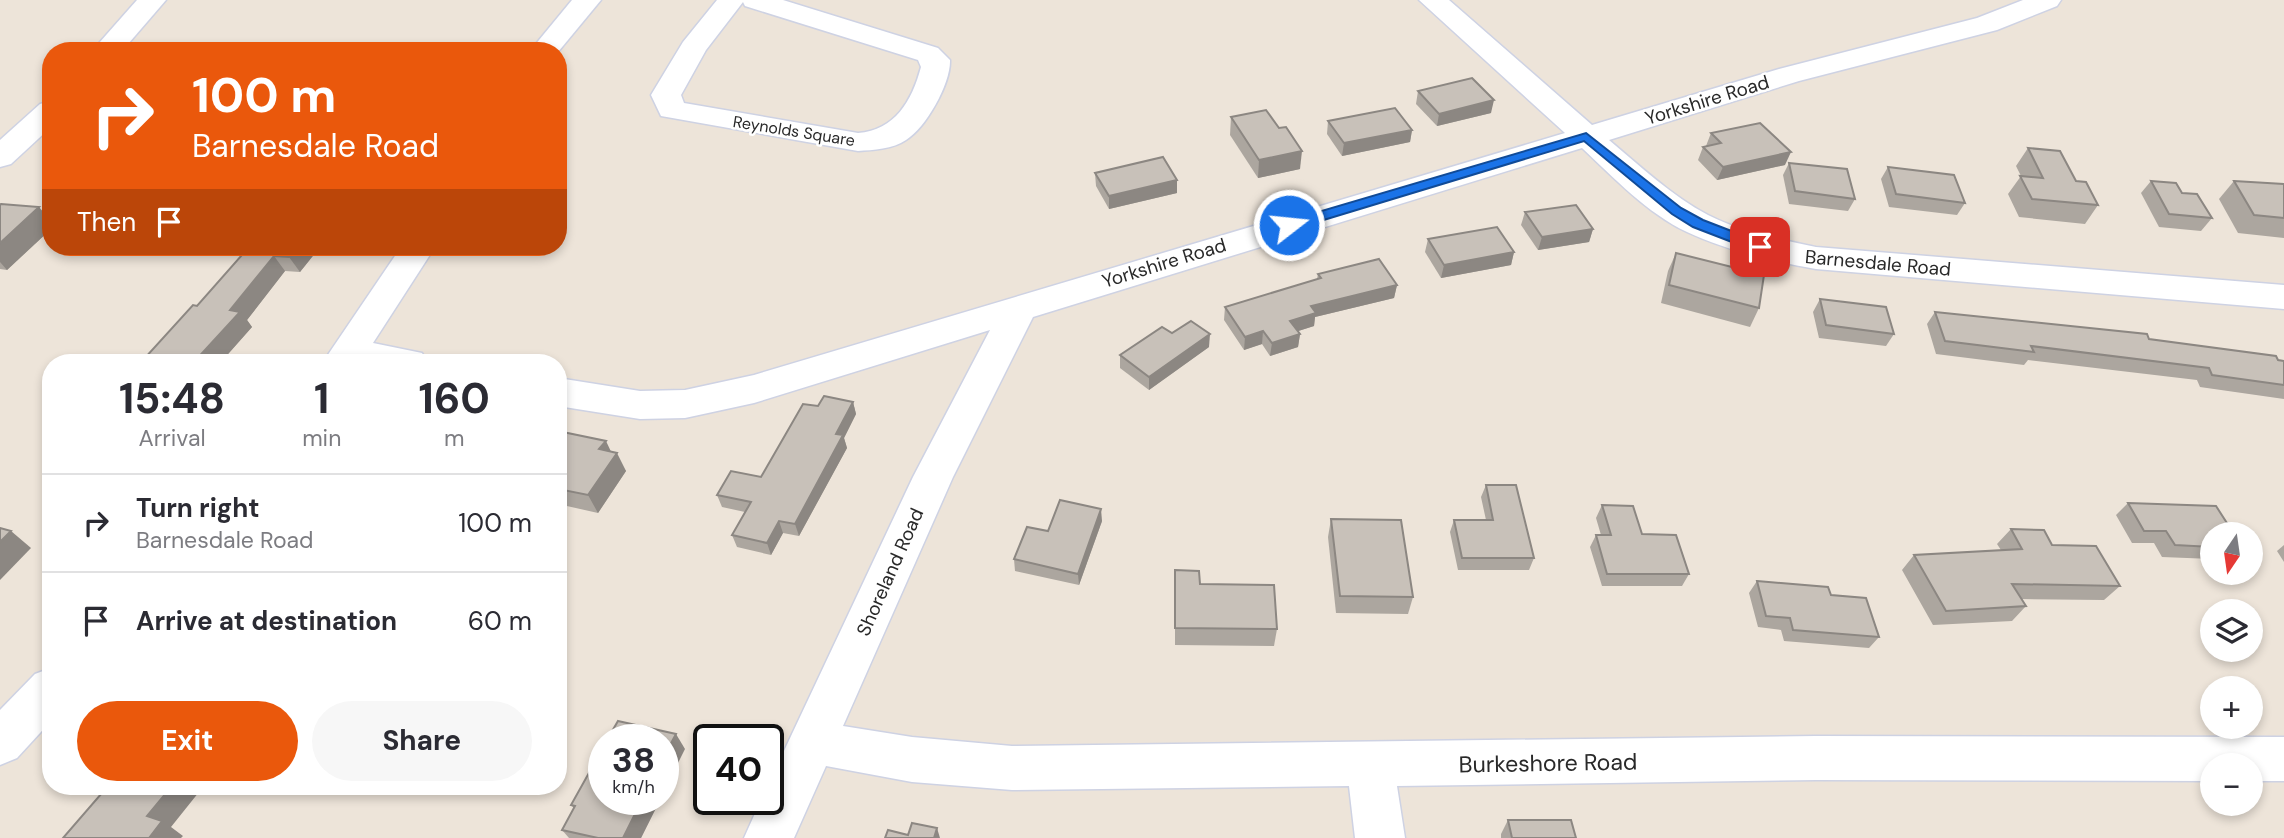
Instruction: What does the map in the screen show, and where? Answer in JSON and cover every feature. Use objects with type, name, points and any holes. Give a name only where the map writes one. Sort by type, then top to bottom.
[{"type":"street","points":[[114,42],[152,0]]},
{"type":"street","points":[[552,42],[587,0]]},
{"type":"street","name":"Reynolds Square","points":[[731,0],[675,77],[666,95],[672,110],[858,142],[886,138],[905,127],[937,73],[936,61],[928,54],[755,0]]},
{"type":"street","name":"Barnesdale Road","points":[[1433,0],[1586,136],[1676,211],[1729,237],[1788,254],[2284,298]]},
{"type":"street","name":"Yorkshire Road","points":[[567,393],[639,405],[685,404],[754,389],[1586,136],[1836,62],[1987,24],[2047,0]]},
{"type":"street","points":[[0,158],[42,118]]},
{"type":"street","points":[[348,354],[412,256]]},
{"type":"street","name":"Shoreland Road","points":[[769,838],[933,477],[1018,309]]},
{"type":"street","points":[[0,743],[42,698]]},
{"type":"street","name":"Burkeshore Road","points":[[814,741],[946,765],[1012,768],[1816,758],[2284,759]]},
{"type":"street","points":[[1370,764],[1380,838]]},
{"type":"building","points":[[1472,78],[1494,100],[1439,114],[1418,91]]},
{"type":"building","points":[[1395,108],[1412,130],[1344,143],[1328,121]]},
{"type":"building","points":[[1266,110],[1279,128],[1286,127],[1302,151],[1259,160],[1231,117]]},
{"type":"building","points":[[1760,123],[1791,152],[1723,167],[1703,147],[1721,143],[1711,133]]},
{"type":"building","points":[[2028,148],[2060,151],[2076,181],[2086,182],[2098,205],[2032,199],[2020,176],[2043,178]]},
{"type":"building","points":[[1163,157],[1177,180],[1109,196],[1095,173]]},
{"type":"building","points":[[1789,163],[1847,169],[1855,199],[1795,191]]},
{"type":"building","points":[[1888,167],[1954,175],[1965,203],[1896,194]]},
{"type":"building","points":[[2151,181],[2176,183],[2182,193],[2197,194],[2212,218],[2169,214]]},
{"type":"building","points":[[2234,181],[2284,184],[2284,218],[2254,215]]},
{"type":"building","points":[[0,205],[39,207],[0,243]]},
{"type":"building","points":[[1576,205],[1593,229],[1542,237],[1525,212]]},
{"type":"building","points":[[1497,227],[1514,252],[1444,265],[1428,239]]},
{"type":"building","points":[[1676,253],[1764,275],[1759,308],[1669,285]]},
{"type":"building","points":[[241,256],[274,256],[230,310],[240,312],[201,354],[148,354],[193,305],[197,306]]},
{"type":"building","points":[[1379,259],[1397,285],[1311,306],[1316,313],[1290,321],[1300,334],[1272,343],[1263,331],[1245,337],[1225,307],[1321,278],[1318,274]]},
{"type":"building","points":[[1820,299],[1886,307],[1894,334],[1826,325]]},
{"type":"building","points":[[1935,312],[2147,334],[2149,339],[2276,356],[2278,360],[2284,361],[2284,385],[2212,375],[2209,368],[2031,346],[2034,352],[1945,341]]},
{"type":"building","points":[[1191,321],[1210,334],[1149,377],[1120,355],[1162,327],[1172,333]]},
{"type":"building","points":[[824,396],[853,402],[836,434],[843,435],[795,524],[779,521],[767,543],[732,535],[751,502],[717,495],[731,471],[761,477],[803,404],[818,406]]},
{"type":"building","points":[[567,433],[606,441],[599,449],[617,453],[588,495],[567,491]]},
{"type":"building","points":[[1486,485],[1516,485],[1534,558],[1462,558],[1454,520],[1493,520]]},
{"type":"building","points":[[1060,500],[1101,509],[1078,574],[1014,559],[1027,527],[1048,531]]},
{"type":"building","points":[[2128,503],[2216,506],[2226,522],[2200,522],[2200,546],[2175,545],[2166,531],[2144,531]]},
{"type":"building","points":[[1602,505],[1633,506],[1642,534],[1676,535],[1689,574],[1607,574],[1596,535],[1611,535]]},
{"type":"building","points":[[1331,519],[1401,520],[1413,597],[1340,596]]},
{"type":"building","points":[[0,528],[11,531],[0,542]]},
{"type":"building","points":[[2011,529],[2044,530],[2052,545],[2096,546],[2120,586],[2012,584],[2026,606],[1946,611],[1914,555],[2022,549]]},
{"type":"building","points":[[1175,570],[1199,571],[1200,584],[1274,585],[1277,629],[1175,628]]},
{"type":"building","points":[[1757,581],[1828,587],[1831,595],[1866,598],[1879,637],[1793,630],[1790,618],[1766,616]]},
{"type":"building","points":[[588,775],[588,815],[634,815],[623,838],[598,838],[562,830],[575,806],[571,805]]},
{"type":"building","points":[[100,795],[164,795],[147,816],[162,821],[149,838],[63,838]]},
{"type":"building","points":[[1508,820],[1571,820],[1576,838],[1512,838]]},
{"type":"building","points":[[912,823],[937,828],[934,838],[885,838],[888,830],[908,835]]},
{"type":"route","points":[[1289,225],[1586,136],[1676,211],[1698,224],[1760,247]]}]
